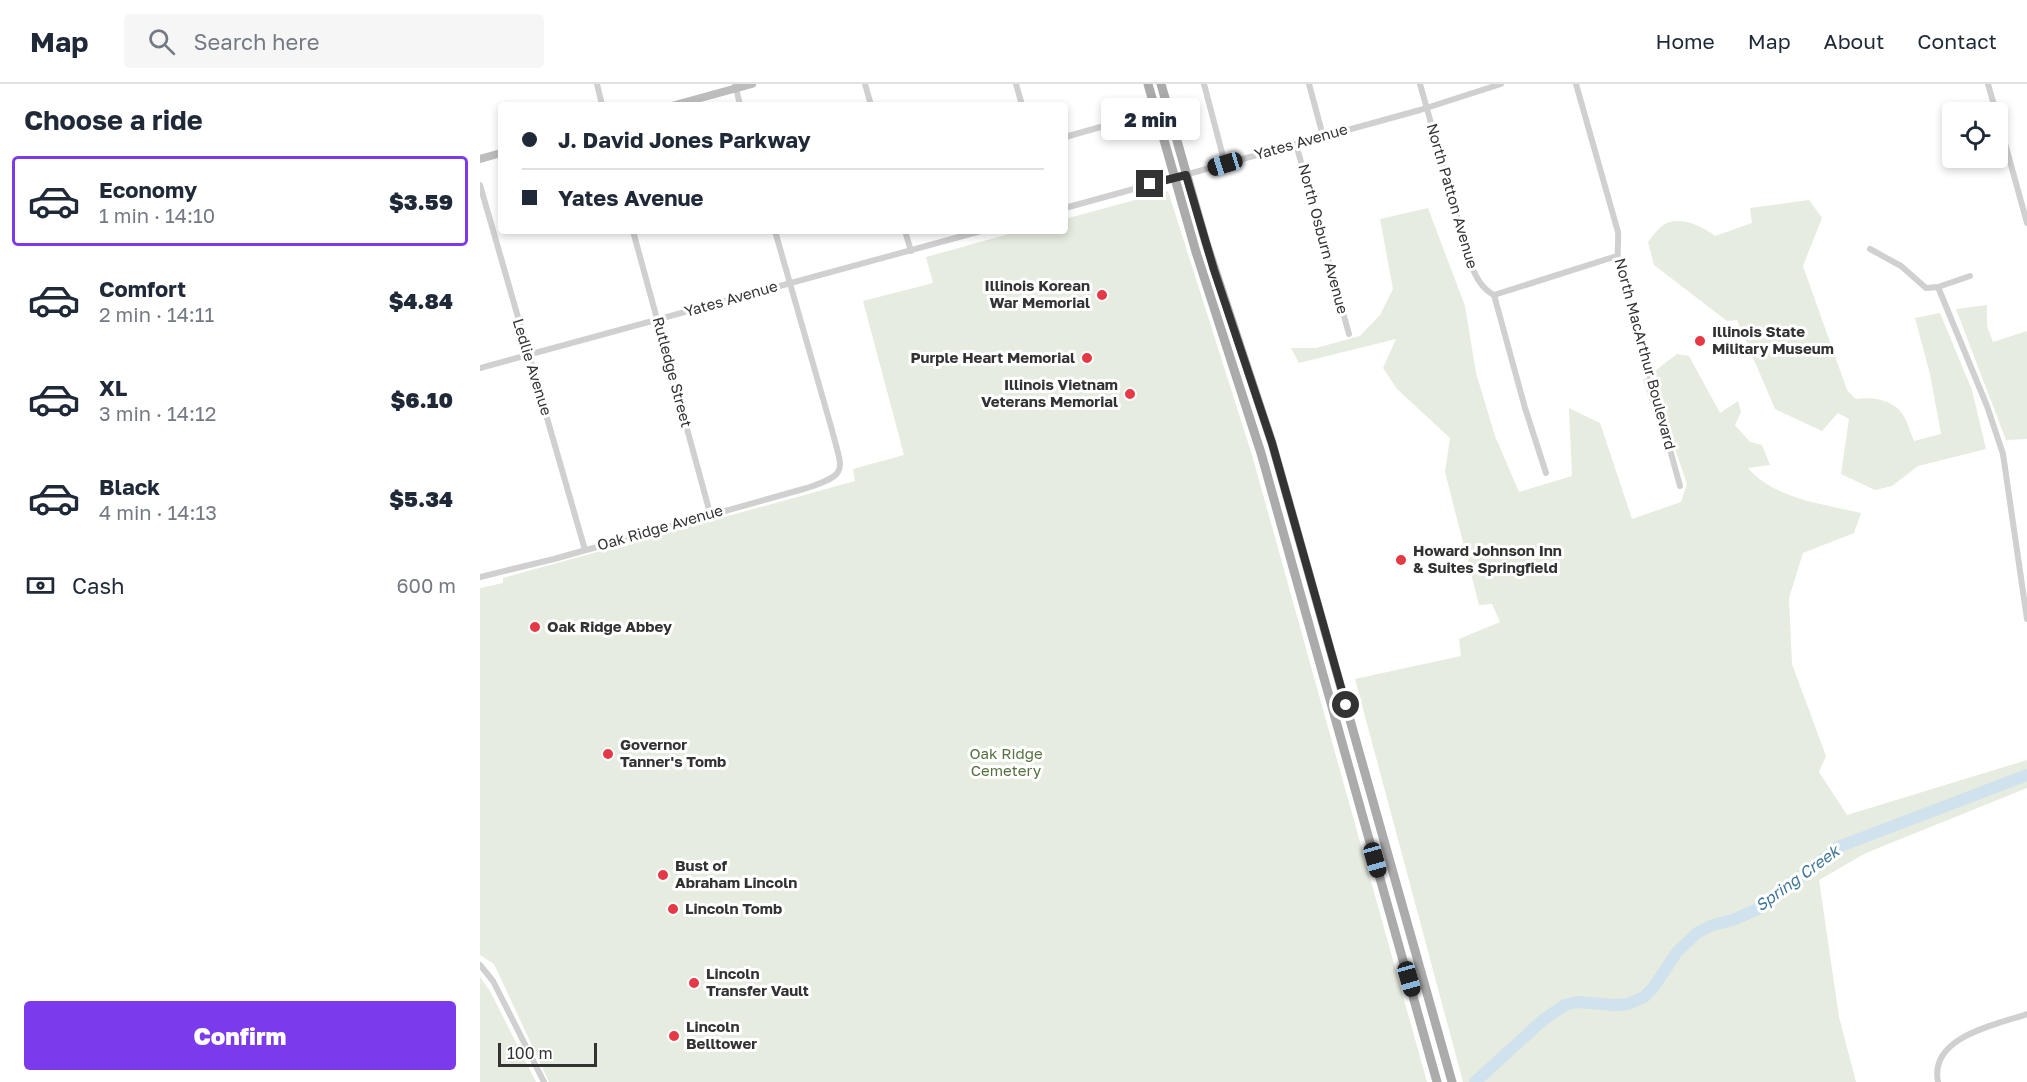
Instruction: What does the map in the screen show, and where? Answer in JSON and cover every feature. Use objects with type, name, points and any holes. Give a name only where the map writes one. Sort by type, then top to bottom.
[{"type":"main road","points":[[684,102],[735,86],[752,84]]},
{"type":"main road","points":[[1148,84],[1199,262],[1261,453],[1437,1080]]},
{"type":"main road","points":[[1161,84],[1214,270],[1272,443],[1452,1082]]},
{"type":"main road","points":[[480,159],[498,154]]},
{"type":"street","points":[[597,84],[601,102]]},
{"type":"street","points":[[865,84],[870,102]]},
{"type":"street","points":[[1016,84],[1021,102]]},
{"type":"street","points":[[1204,84],[1225,164]]},
{"type":"street","points":[[1309,84],[1323,136]]},
{"type":"street","name":"North Patton Avenue","points":[[1420,84],[1471,265],[1481,284],[1494,295],[1525,408],[1546,473]]},
{"type":"street","name":"Yates Avenue","points":[[1068,207],[1427,108],[1501,84]]},
{"type":"street","name":"North MacArthur Boulevard","points":[[1576,84],[1618,232],[1617,256],[1680,486]]},
{"type":"street","points":[[1988,84],[1993,102]]},
{"type":"street","points":[[735,86],[739,102]]},
{"type":"street","points":[[1068,135],[1168,108]]},
{"type":"street","name":"North Osburn Avenue","points":[[1296,144],[1349,334]]},
{"type":"street","points":[[2008,154],[2027,223]]},
{"type":"street","name":"Ledlie Avenue","points":[[480,185],[585,550]]},
{"type":"street","name":"Rutledge Street","points":[[634,234],[710,513]]},
{"type":"street","points":[[776,234],[789,283]]},
{"type":"street","points":[[906,234],[910,251]]},
{"type":"street","name":"Yates Avenue","points":[[480,368],[970,234]]},
{"type":"street","points":[[1870,249],[1901,266],[1926,288],[1970,276]]},
{"type":"street","points":[[1494,295],[1617,256]]},
{"type":"street","name":"Oak Ridge Avenue","points":[[480,577],[807,488],[831,479],[837,474],[840,465],[838,454],[789,283]]},
{"type":"street","points":[[1938,286],[1987,406],[2003,454],[2027,619]]},
{"type":"street","points":[[480,965],[489,973],[544,1082]]},
{"type":"street","points":[[1938,1082],[1936,1073],[1946,1050],[1978,1031],[2027,1014]]},
{"type":"green space","name":"Oak Ridge Cemetery","points":[[1168,191],[1252,455],[1427,1082],[549,1082],[494,964],[480,955],[480,588],[503,583],[503,578],[855,481],[853,469],[904,455],[863,301],[933,283],[926,257],[1009,234],[1068,234],[1068,218]]},
{"type":"green space","points":[[1809,200],[1822,218],[1803,266],[1847,390],[1856,399],[1869,398],[1894,405],[1905,418],[1914,441],[1941,434],[1930,374],[1915,318],[1940,313],[1972,390],[1986,449],[1918,466],[1892,486],[1875,490],[1841,474],[1849,419],[1838,413],[1822,431],[1775,409],[1737,320],[1727,321],[1654,265],[1648,242],[1667,223],[1688,222],[1715,236],[1752,223],[1750,208]]},
{"type":"green space","points":[[1428,208],[1465,306],[1476,373],[1495,436],[1519,492],[1572,476],[1569,408],[1600,423],[1632,519],[1681,502],[1687,484],[1665,420],[1652,411],[1643,380],[1677,354],[1689,356],[1720,413],[1738,401],[1741,412],[1735,425],[1750,442],[1762,445],[1770,465],[1748,468],[1759,478],[1771,487],[1800,499],[1861,513],[1854,533],[1803,553],[1789,598],[1792,664],[1826,756],[1819,772],[1847,815],[2027,760],[2027,788],[1866,853],[1819,880],[1839,1017],[1856,1082],[1463,1082],[1355,679],[1461,656],[1459,639],[1500,622],[1492,604],[1479,605],[1445,472],[1450,438],[1397,389],[1383,368],[1396,339],[1299,363],[1291,348],[1316,348],[1360,336],[1380,315],[1393,289],[1380,219]]},
{"type":"green space","points":[[1987,305],[1987,326],[1993,342],[2027,331],[2027,439],[2006,440],[1956,309]]},
{"type":"green space","points":[[480,977],[490,991],[536,1082],[480,1082]]},
{"type":"waterway","name":"Spring Creek","points":[[1475,1082],[1543,1020],[1565,1005],[1577,1002],[1628,1004],[1644,997],[1653,988],[1677,952],[1697,933],[1762,907],[1838,847],[2027,775]]},
{"type":"place","name":"Illinois Korean War Memorial","points":[[1102,295]]},
{"type":"place","name":"Illinois State Military Museum","points":[[1700,341]]},
{"type":"place","name":"Purple Heart Memorial","points":[[1087,358]]},
{"type":"place","name":"Illinois Vietnam Veterans Memorial","points":[[1130,394]]},
{"type":"place","name":"Howard Johnson Inn & Suites Springfield","points":[[1401,560]]},
{"type":"place","name":"Oak Ridge Abbey","points":[[535,627]]},
{"type":"place","name":"Governor Tanner's Tomb","points":[[608,754]]},
{"type":"place","name":"Bust of Abraham Lincoln","points":[[663,875]]},
{"type":"place","name":"Lincoln Tomb","points":[[673,909]]},
{"type":"place","name":"Lincoln Transfer Vault","points":[[694,983]]},
{"type":"place","name":"Lincoln Belltower","points":[[674,1036]]},
{"type":"route","points":[[1150,184],[1186,175],[1214,270],[1272,443],[1346,705]]}]
